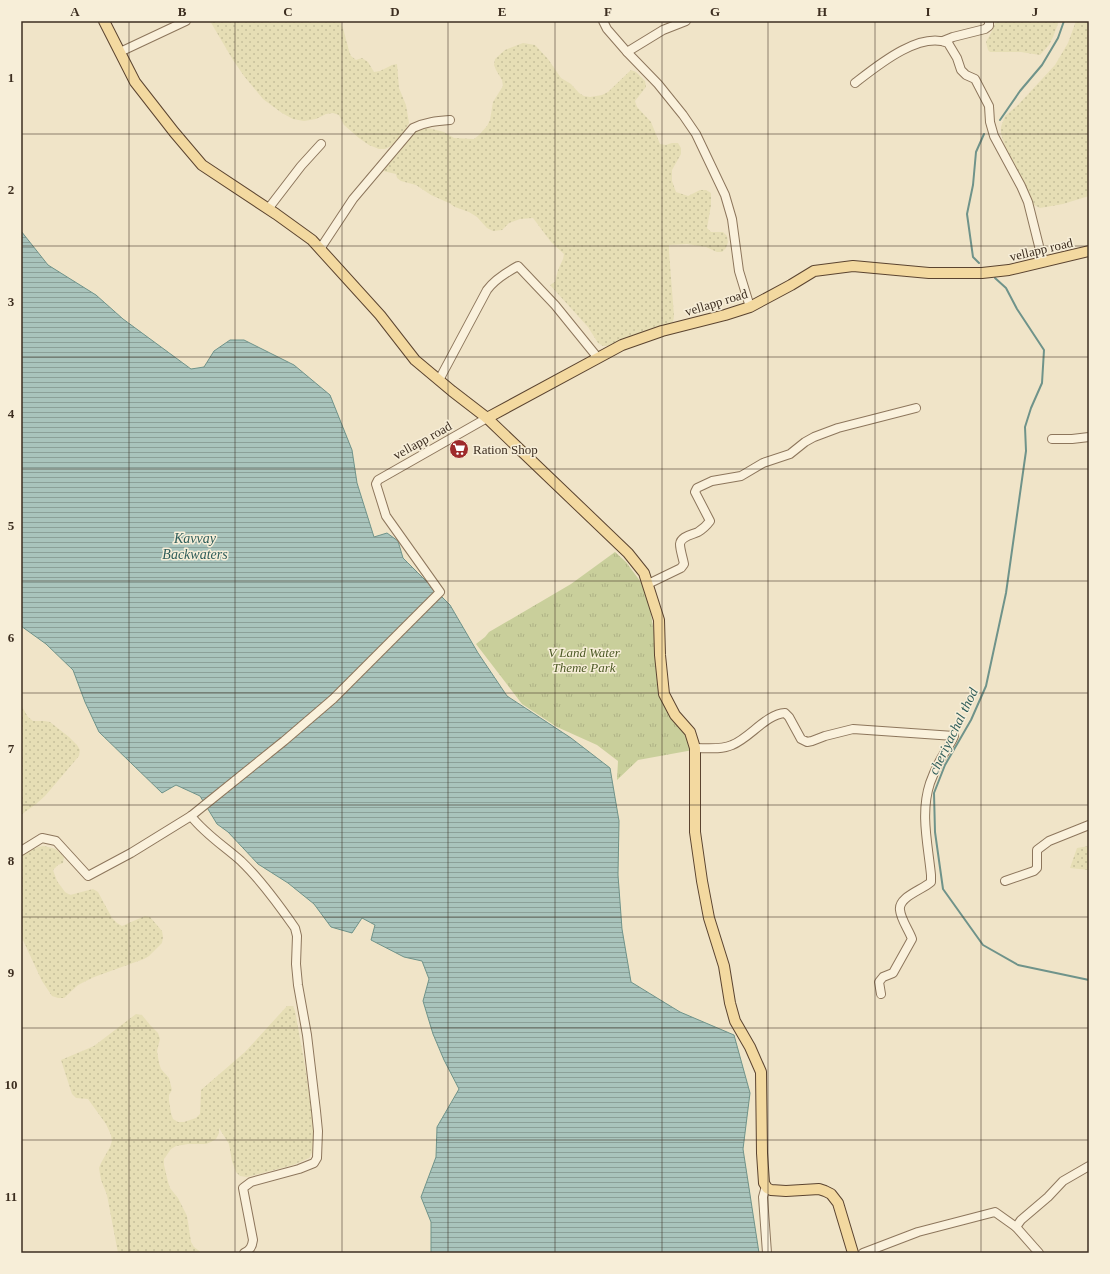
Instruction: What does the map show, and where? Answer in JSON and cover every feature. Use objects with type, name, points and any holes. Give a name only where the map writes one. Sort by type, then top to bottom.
[{"type":"main road","points":[[104,21],[135,82],[202,165],[312,240],[380,315],[415,360],[487,418],[628,553],[644,573],[659,620],[660,655],[664,694],[675,715],[690,732],[695,748],[695,832],[709,918],[724,966],[730,1003],[735,1022],[750,1047],[761,1072],[764,1184],[771,1190],[786,1192],[819,1190],[831,1194],[838,1202],[853,1253]]},
{"type":"main road","name":"vellapp road","points":[[487,418],[622,345],[662,331],[750,307],[814,271],[853,266],[929,273],[982,273],[1009,270],[1089,251]]},
{"type":"street","points":[[120,52],[186,21]]},
{"type":"street","points":[[603,21],[627,52],[658,84],[696,134],[725,195],[732,219],[739,271],[750,307]]},
{"type":"street","points":[[627,52],[663,30],[686,21]]},
{"type":"street","points":[[944,41],[953,37],[985,29],[989,26],[989,21]]},
{"type":"street","points":[[855,83],[877,66],[898,53],[924,42],[936,40],[948,43],[957,58],[961,70],[966,75],[975,79],[989,106],[990,122],[994,136],[1028,202],[1043,262]]},
{"type":"street","points":[[320,249],[352,199],[413,128],[431,122],[450,120]]},
{"type":"street","points":[[268,209],[301,166],[321,144]]},
{"type":"street","points":[[439,380],[491,284],[518,266],[555,305],[598,358]]},
{"type":"street","points":[[648,584],[681,568],[684,564],[680,545],[682,540],[687,536],[698,532],[710,521],[695,492],[697,488],[712,481],[741,476],[763,463],[790,454],[814,437],[838,428],[916,408]]},
{"type":"street","name":"vellapp road","points":[[191,816],[333,699],[440,592],[386,516],[376,484],[378,480],[487,418]]},
{"type":"street","points":[[1052,439],[1089,437]]},
{"type":"street","points":[[695,748],[732,745],[749,735],[773,716],[785,713],[789,717],[801,739],[807,742],[853,729],[954,736],[938,765],[930,784],[925,808],[925,825],[930,861],[931,882],[901,902],[900,910],[912,939],[893,973],[883,977],[879,982],[881,994]]},
{"type":"street","points":[[21,850],[42,838],[56,841],[88,876],[131,853],[191,816],[199,827],[242,862],[261,883],[295,928],[297,936],[296,964],[298,985],[307,1035],[315,1099],[318,1131],[317,1158],[314,1163],[251,1182],[243,1188],[253,1240],[250,1250],[244,1253]]},
{"type":"street","points":[[1005,881],[1034,871],[1037,868],[1037,850],[1049,841],[1089,824]]},
{"type":"street","points":[[1016,1227],[1021,1220],[1048,1197],[1063,1181],[1089,1166]]},
{"type":"street","points":[[766,1186],[763,1198],[767,1253]]},
{"type":"street","points":[[863,1253],[918,1232],[995,1212],[1016,1227],[1039,1253]]},
{"type":"shaded area","points":[[210,21],[340,21],[351,56],[356,60],[362,58],[368,62],[374,72],[397,64],[399,88],[406,105],[409,123],[400,139],[385,149],[379,149],[369,145],[359,138],[344,125],[339,115],[333,113],[326,114],[316,119],[304,121],[293,119],[282,113],[263,99],[244,76]]},
{"type":"shaded area","points":[[996,21],[1059,21],[1049,45],[1040,55],[1021,52],[990,52],[986,42]]},
{"type":"shaded area","points":[[1076,21],[1089,21],[1089,196],[1063,204],[1040,208],[1034,205],[1031,200],[1021,177],[1006,150],[1001,133],[1001,127],[1005,116],[1018,105],[1055,65],[1068,43]]},
{"type":"shaded area","points":[[523,43],[535,45],[548,59],[561,78],[571,84],[584,96],[590,97],[602,95],[608,92],[631,70],[636,72],[645,81],[646,87],[635,101],[637,107],[651,122],[660,144],[666,145],[678,143],[681,148],[681,154],[672,170],[672,181],[676,192],[688,196],[700,190],[706,190],[711,193],[711,205],[707,228],[711,232],[723,232],[727,236],[728,242],[726,248],[722,252],[717,252],[706,247],[687,244],[669,245],[674,316],[673,322],[668,325],[633,336],[609,346],[603,346],[598,343],[588,327],[550,285],[555,282],[564,254],[551,242],[533,218],[520,219],[509,223],[502,230],[493,231],[487,228],[477,217],[469,212],[431,195],[416,185],[401,181],[397,178],[396,174],[383,171],[413,132],[424,127],[444,132],[454,138],[474,139],[479,135],[490,120],[493,102],[503,86],[502,80],[494,65],[495,59],[505,50]]},
{"type":"shaded area","points":[[21,705],[28,717],[33,721],[50,722],[69,737],[80,750],[79,756],[45,796],[21,815]]},
{"type":"shaded area","points":[[44,846],[56,849],[64,857],[63,863],[58,865],[53,870],[57,881],[65,892],[70,895],[93,889],[98,892],[112,918],[117,923],[122,926],[145,916],[150,917],[162,931],[163,937],[162,943],[149,956],[94,977],[78,985],[64,998],[52,996],[42,981],[21,936],[21,855],[38,847]]},
{"type":"shaded area","points":[[1089,846],[1089,870],[1070,868],[1077,848]]},
{"type":"shaded area","points":[[287,1006],[293,1006],[295,1011],[314,1127],[312,1152],[309,1158],[293,1165],[247,1177],[240,1176],[236,1172],[232,1161],[229,1144],[219,1128],[219,1133],[216,1139],[211,1142],[206,1144],[176,1146],[171,1149],[164,1159],[168,1182],[187,1216],[191,1242],[194,1247],[202,1253],[118,1253],[107,1195],[101,1180],[99,1168],[110,1147],[112,1141],[111,1135],[106,1124],[88,1099],[76,1098],[72,1094],[61,1060],[94,1046],[136,1014],[142,1015],[158,1033],[160,1039],[157,1051],[161,1069],[169,1078],[172,1090],[169,1095],[169,1101],[173,1119],[178,1122],[184,1122],[196,1118],[200,1114],[201,1090],[245,1052]]},
{"type":"green space","name":"V Land Water Theme Park","points":[[615,552],[626,562],[643,585],[648,596],[655,639],[659,681],[693,750],[638,760],[617,780],[618,761],[597,745],[557,727],[522,704],[476,644],[489,632],[571,584]]},
{"type":"water","name":"Kavvay Backwaters","points":[[21,231],[48,265],[96,295],[123,319],[191,369],[204,367],[214,351],[230,340],[244,340],[294,365],[330,395],[352,450],[357,483],[374,537],[387,533],[398,541],[403,558],[450,605],[478,653],[507,696],[571,738],[610,768],[619,821],[618,875],[622,929],[631,982],[680,1012],[734,1035],[750,1093],[743,1149],[759,1253],[431,1253],[431,1222],[421,1197],[436,1157],[437,1127],[459,1089],[433,1034],[423,1001],[429,979],[422,961],[404,957],[371,940],[375,925],[362,918],[352,933],[331,927],[314,904],[288,883],[258,864],[228,832],[217,824],[200,796],[176,785],[162,793],[99,732],[85,702],[73,670],[46,644],[21,626]]},
{"type":"waterway","points":[[1000,120],[1020,91],[1042,65],[1058,38],[1064,21]]},
{"type":"waterway","points":[[979,263],[973,257],[967,214],[973,185],[976,152],[984,134]]},
{"type":"waterway","name":"cheriyachal thod","points":[[995,278],[1006,288],[1017,309],[1044,350],[1042,383],[1031,408],[1025,427],[1026,451],[1006,593],[986,686],[971,720],[945,765],[934,793],[935,832],[943,889],[983,945],[1018,965],[1089,980]]},
{"type":"place","name":"Ration Shop","points":[[459,449]]}]
